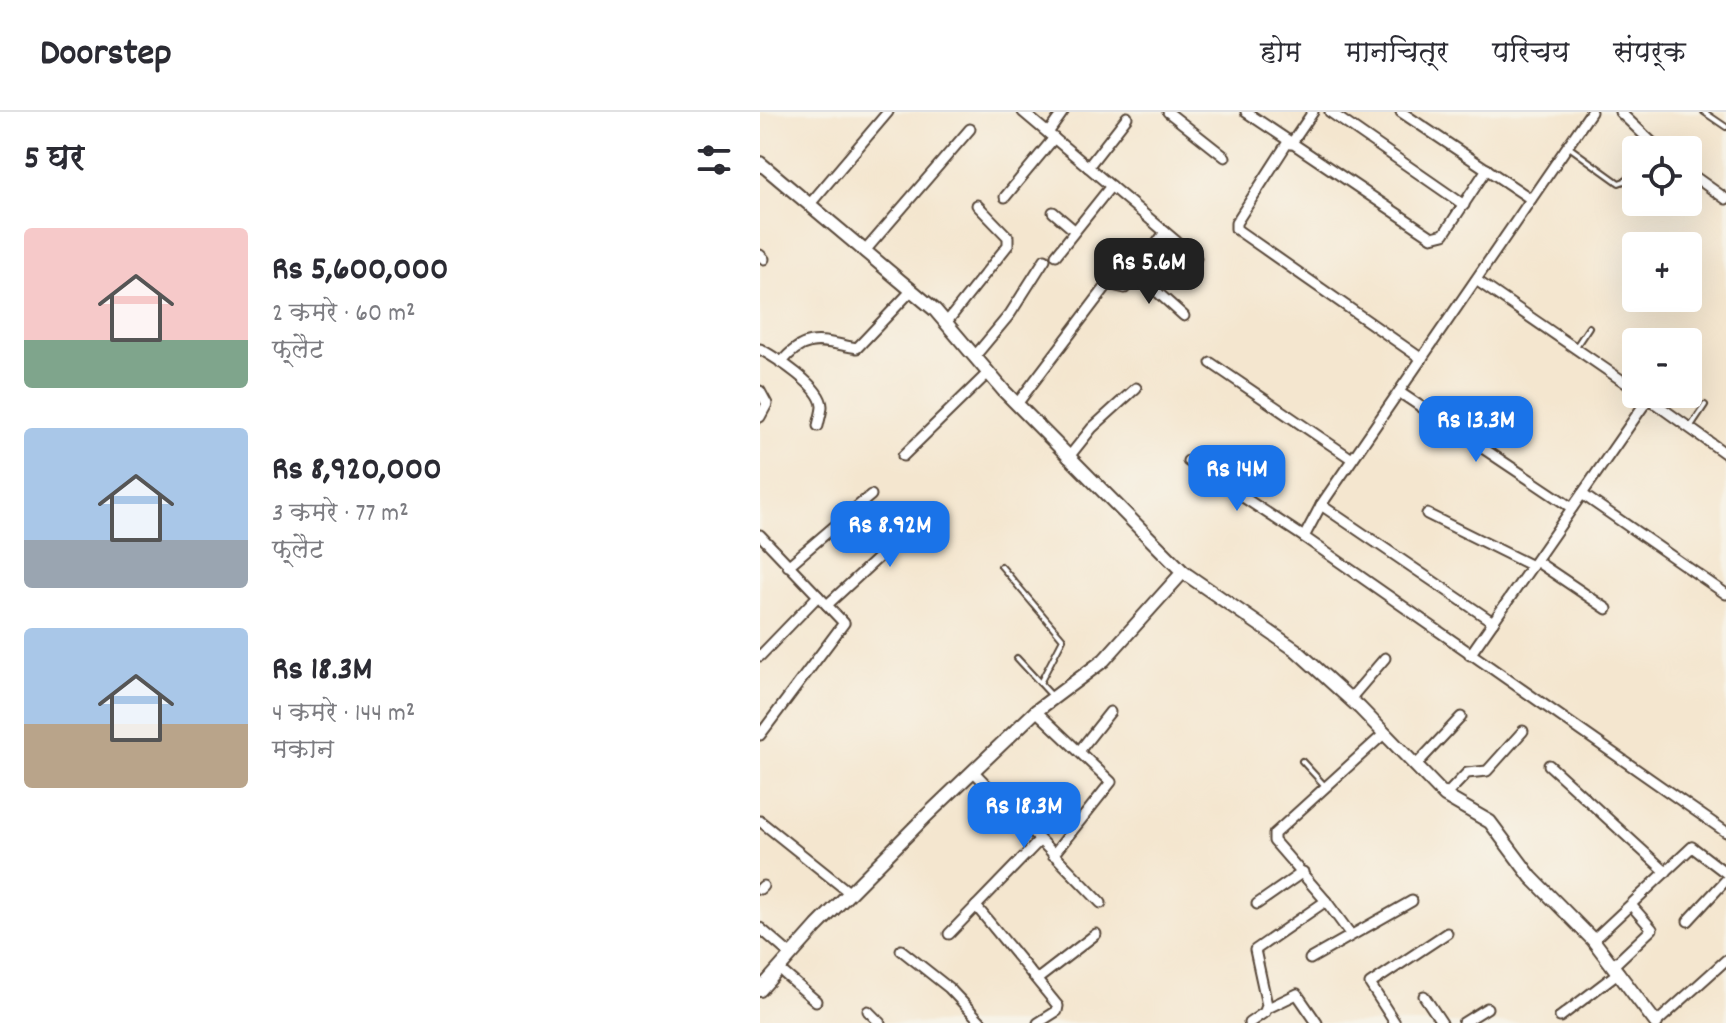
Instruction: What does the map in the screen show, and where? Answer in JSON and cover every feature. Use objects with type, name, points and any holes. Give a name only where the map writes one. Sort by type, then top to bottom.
[{"type":"street","points":[[809,205],[888,112]]},
{"type":"street","points":[[1023,112],[1196,258]]},
{"type":"street","points":[[1005,197],[1051,136],[1063,112]]},
{"type":"street","points":[[1168,112],[1225,157]]},
{"type":"street","points":[[1246,112],[1432,237],[1444,234],[1487,169]]},
{"type":"street","points":[[1313,112],[1236,223],[1236,229],[1422,359]]},
{"type":"street","points":[[1330,112],[1464,205]]},
{"type":"street","points":[[1401,112],[1531,199]]},
{"type":"street","points":[[1304,537],[1352,459],[1591,112]]},
{"type":"street","points":[[1620,112],[1643,136]]},
{"type":"street","points":[[1088,167],[1127,117]]},
{"type":"street","points":[[864,252],[970,129]]},
{"type":"street","points":[[762,169],[809,205],[946,323],[1068,458],[1183,572],[1296,650],[1385,733],[1445,796],[1490,822],[1520,865],[1593,940],[1656,1023],[1726,960]]},
{"type":"street","points":[[1702,182],[1726,199]]},
{"type":"street","points":[[1056,255],[1111,186]]},
{"type":"street","points":[[946,323],[1008,245],[1008,237],[977,205]]},
{"type":"street","points":[[1053,212],[1074,230]]},
{"type":"street","points":[[1017,404],[1108,284],[1123,289],[1165,232]]},
{"type":"street","points":[[975,356],[1010,314],[1045,259]]},
{"type":"street","points":[[1136,273],[1184,316]]},
{"type":"street","points":[[1476,280],[1622,380]]},
{"type":"street","points":[[781,363],[793,348],[811,340],[857,348],[911,291]]},
{"type":"street","points":[[760,349],[804,380],[820,398],[822,408],[818,426]]},
{"type":"street","points":[[1211,363],[1352,459]]},
{"type":"street","points":[[903,456],[988,373]]},
{"type":"street","points":[[1068,458],[1092,428],[1136,388]]},
{"type":"street","points":[[760,391],[767,404],[760,417]]},
{"type":"street","points":[[1399,392],[1572,508]]},
{"type":"street","points":[[1470,655],[1582,494],[1637,408]]},
{"type":"street","points":[[1662,408],[1726,454]]},
{"type":"street","points":[[1188,461],[1304,537],[1726,832]]},
{"type":"street","points":[[1582,494],[1726,594]]},
{"type":"street","points":[[788,566],[871,495]]},
{"type":"street","points":[[1321,505],[1493,622]]},
{"type":"street","points":[[827,605],[931,509]]},
{"type":"street","points":[[1427,514],[1534,563],[1607,609]]},
{"type":"street","points":[[760,535],[843,621],[843,627],[760,735]]},
{"type":"street","points":[[760,989],[850,893],[973,771],[1036,711],[1104,660],[1183,572]]},
{"type":"street","points":[[760,656],[818,596]]},
{"type":"street","points":[[1350,699],[1385,658]]},
{"type":"street","points":[[1036,711],[1111,782],[1053,855]]},
{"type":"street","points":[[1080,750],[1110,712]]},
{"type":"street","points":[[1416,765],[1461,717]]},
{"type":"street","points":[[1445,796],[1467,773],[1487,771],[1523,731]]},
{"type":"street","points":[[1351,935],[1273,838],[1385,733]]},
{"type":"street","points":[[1549,765],[1666,872]]},
{"type":"street","points":[[973,771],[1101,903]]},
{"type":"street","points":[[760,821],[850,893]]},
{"type":"street","points":[[949,934],[1039,841]]},
{"type":"street","points":[[1593,940],[1692,847],[1726,873]]},
{"type":"street","points":[[1257,904],[1303,872]]},
{"type":"street","points":[[1688,921],[1726,880]]},
{"type":"street","points":[[1266,1009],[1266,991],[1255,950],[1326,901]]},
{"type":"street","points":[[1310,959],[1412,901]]},
{"type":"street","points":[[1560,1017],[1616,968],[1652,929],[1631,905]]},
{"type":"street","points":[[976,906],[1039,978],[1059,1008],[1038,1023]]},
{"type":"street","points":[[760,928],[791,955]]},
{"type":"street","points":[[1395,1023],[1370,984],[1447,933]]},
{"type":"street","points":[[1039,978],[1096,934]]},
{"type":"street","points":[[901,950],[949,988],[982,1023]]},
{"type":"street","points":[[779,969],[816,1001]]},
{"type":"street","points":[[1249,1023],[1266,1009],[1297,994],[1317,1023]]},
{"type":"street","points":[[1424,996],[1439,1019],[1425,1023]]},
{"type":"street","points":[[1463,1023],[1487,1008]]},
{"type":"street","points":[[868,1011],[880,1023]]},
{"type":"lane","points":[[1704,112],[1726,127]]},
{"type":"lane","points":[[1567,146],[1619,183],[1622,182]]},
{"type":"lane","points":[[1575,348],[1589,327]]},
{"type":"lane","points":[[1690,428],[1705,405]]},
{"type":"lane","points":[[1001,566],[1063,639],[1040,683]]},
{"type":"lane","points":[[1017,658],[1053,698]]},
{"type":"lane","points":[[1302,761],[1326,787]]}]
